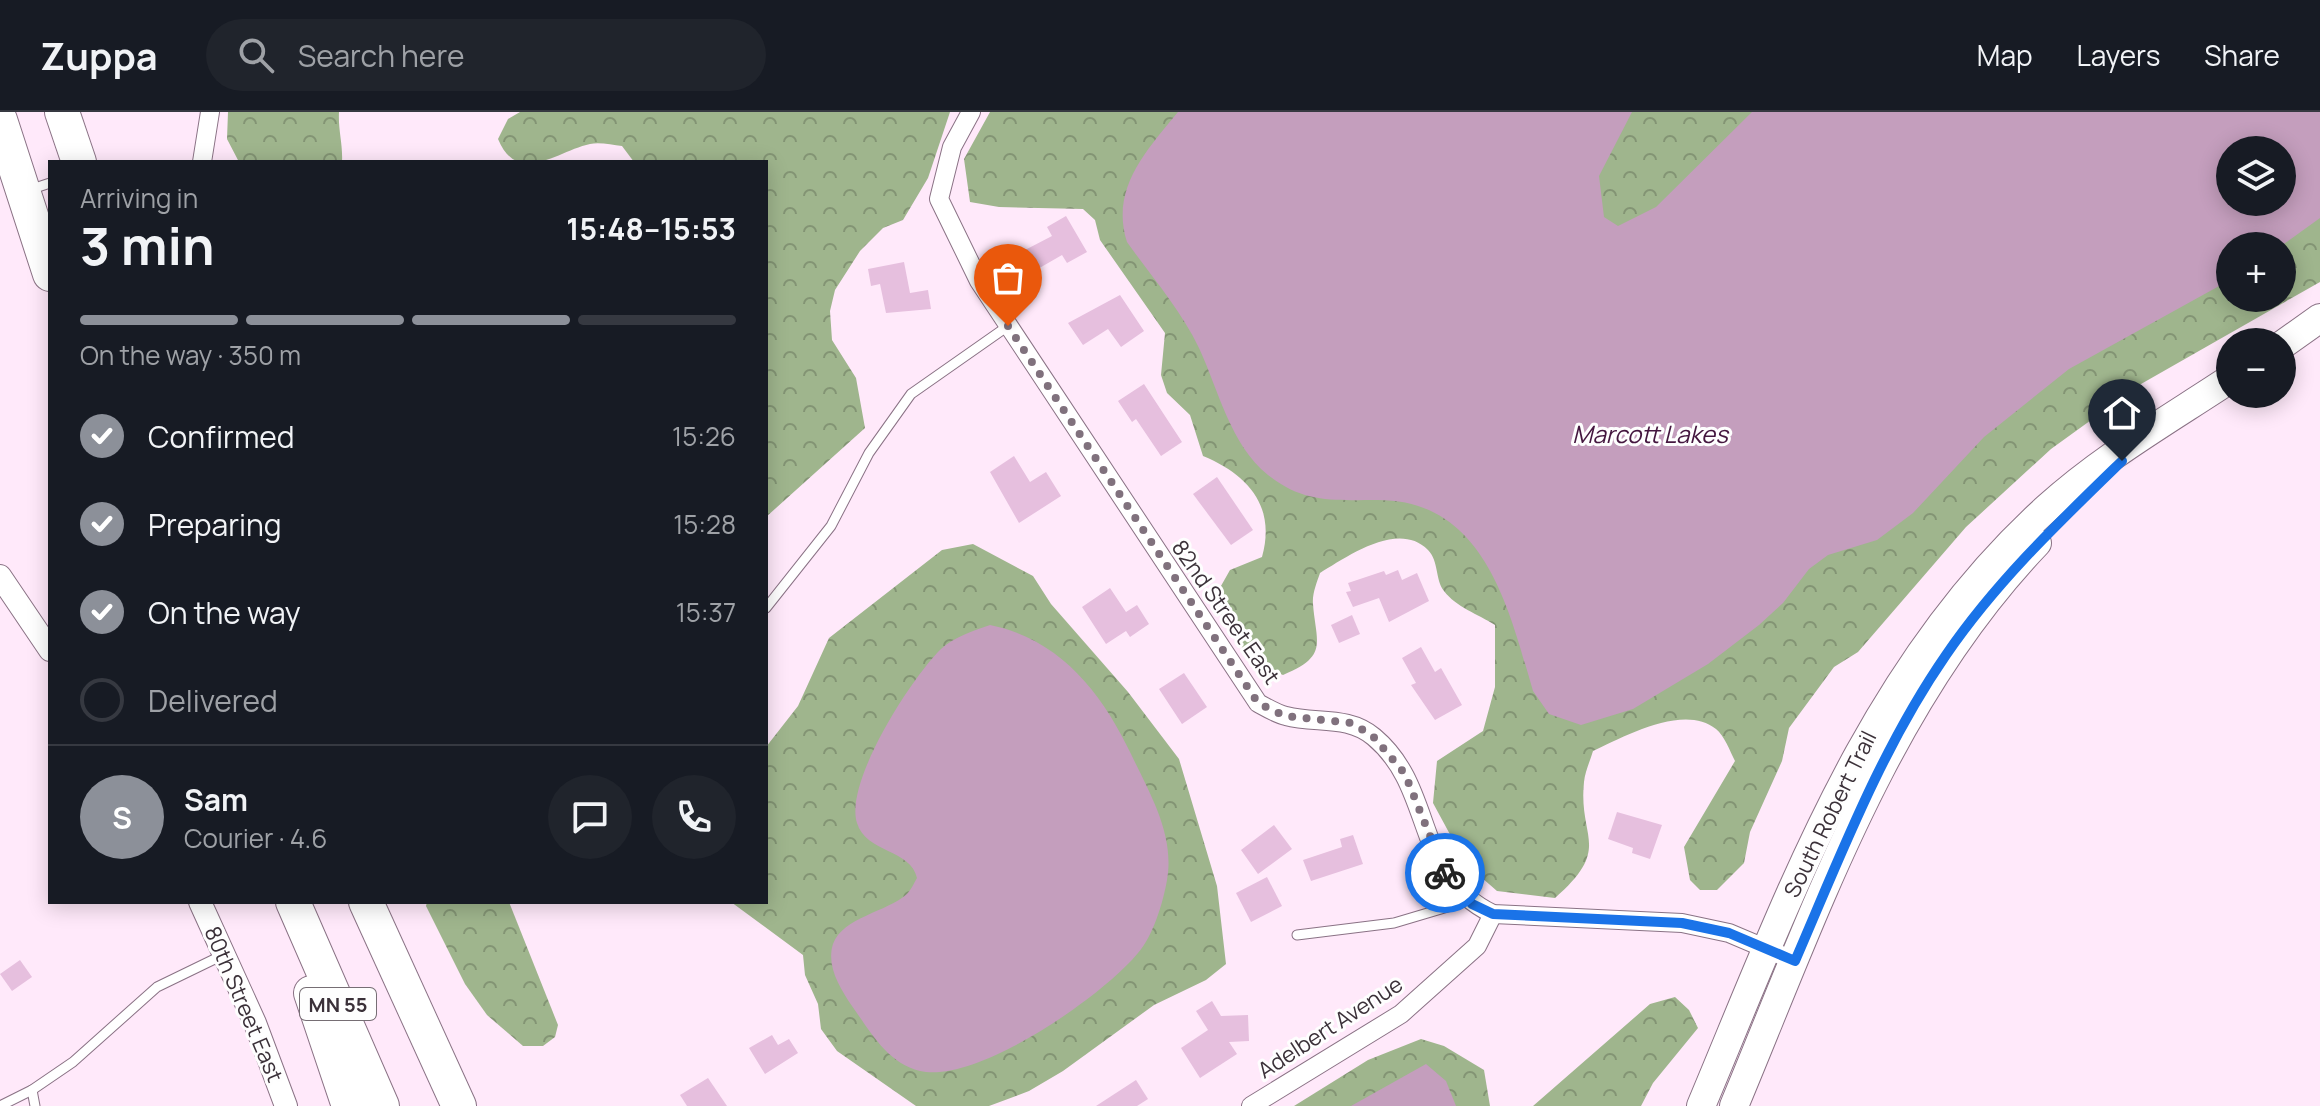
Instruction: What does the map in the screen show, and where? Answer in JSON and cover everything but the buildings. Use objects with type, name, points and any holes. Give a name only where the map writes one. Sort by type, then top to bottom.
[{"type":"highway","points":[[62,112],[78,160]]},
{"type":"highway","points":[[0,120],[36,188],[48,262]]},
{"type":"highway","points":[[281,904],[349,1106]]},
{"type":"highway","name":"MN 55","points":[[294,904],[382,1106]]},
{"type":"highway","points":[[366,904],[459,1106]]},
{"type":"highway","name":"MN 55","points":[[366,904],[450,1106]]},
{"type":"main road","points":[[2296,335],[2320,318]]},
{"type":"main road","name":"South Robert Trail","points":[[1701,1106],[1837,789],[1896,688],[1939,626],[1994,561],[2046,509],[2098,467],[2216,388]]},
{"type":"main road","name":"South Robert Trail","points":[[1734,1106],[1880,766],[1945,657],[2015,566],[2155,429]]},
{"type":"street","points":[[202,160],[210,112]]},
{"type":"street","name":"82nd Street East","points":[[971,112],[952,147],[939,199],[979,281],[1258,703],[1285,716],[1351,723],[1372,735],[1405,774],[1441,868],[1468,901],[1493,914],[1682,923],[1729,933],[1795,961]]},
{"type":"street","points":[[0,576],[48,647]]},
{"type":"street","name":"80th Street East","points":[[201,904],[225,954],[286,1106]]},
{"type":"street","name":"Adelbert Avenue","points":[[1251,1106],[1401,1014],[1477,946],[1493,914]]},
{"type":"lane","points":[[768,605],[831,526],[869,453],[911,394],[1008,326]]},
{"type":"lane","points":[[1297,935],[1394,923],[1468,901]]},
{"type":"lane","points":[[0,1106],[32,1090],[73,1062],[157,987],[225,954]]},
{"type":"lane","points":[[32,1090],[35,1106]]},
{"type":"green space","points":[[228,112],[339,112],[342,160],[238,160],[227,139]]},
{"type":"green space","points":[[520,112],[950,112],[928,178],[903,220],[883,228],[860,251],[835,290],[830,311],[832,340],[856,378],[865,428],[768,515],[768,160],[632,160],[622,146],[598,143],[546,160],[515,160],[506,153],[498,139],[508,119]]},
{"type":"green space","name":"Marcott Lakes","points":[[990,112],[2320,112],[2320,282],[2296,296],[2296,232],[2216,232],[2216,312],[2267,312],[2239,328],[2216,328],[2216,341],[2141,384],[2051,449],[1966,527],[1858,652],[1834,667],[1789,728],[1782,761],[1750,832],[1744,863],[1717,890],[1700,890],[1690,880],[1684,847],[1735,761],[1716,729],[1703,722],[1688,720],[1654,725],[1593,751],[1586,770],[1583,801],[1588,854],[1573,881],[1555,898],[1497,891],[1466,864],[1433,803],[1437,761],[1483,731],[1495,687],[1495,625],[1449,597],[1441,587],[1428,550],[1416,542],[1388,540],[1358,551],[1320,573],[1313,600],[1316,647],[1308,661],[1283,675],[1251,661],[1221,616],[1217,593],[1230,570],[1262,557],[1265,523],[1262,508],[1246,483],[1203,456],[1190,415],[1167,393],[1161,375],[1165,333],[1100,240],[1095,220],[1083,209],[999,207],[970,202],[964,159]]},
{"type":"green space","points":[[973,544],[1033,576],[1051,604],[1128,692],[1179,759],[1217,886],[1226,964],[1206,980],[1154,1005],[1063,1071],[1029,1091],[989,1106],[916,1106],[837,1051],[821,1029],[818,1004],[805,975],[803,955],[734,904],[768,904],[768,744],[798,706],[829,638],[942,550]]},
{"type":"green space","points":[[510,904],[558,1025],[555,1037],[543,1046],[523,1046],[487,1015],[465,984],[426,906]]},
{"type":"green space","points":[[1675,997],[1689,1010],[1698,1028],[1653,1083],[1641,1106],[1533,1106],[1650,1004]]},
{"type":"green space","points":[[1421,1039],[1444,1046],[1484,1070],[1490,1106],[1294,1106],[1368,1060]]},
{"type":"water","name":"Marcott Lakes","points":[[1178,112],[1632,112],[1599,176],[1604,217],[1618,226],[1656,207],[1752,112],[2320,112],[2320,218],[2296,235],[2296,232],[2216,232],[2216,288],[2069,369],[1984,437],[1913,513],[1877,540],[1828,555],[1809,569],[1783,603],[1759,625],[1708,664],[1633,709],[1581,725],[1549,714],[1533,691],[1514,627],[1487,565],[1468,539],[1444,518],[1414,505],[1307,496],[1268,475],[1244,448],[1192,334],[1127,242],[1123,205],[1127,188],[1143,156]]},
{"type":"water","points":[[990,625],[1037,642],[1058,656],[1076,672],[1107,710],[1159,815],[1169,863],[1167,880],[1157,919],[1138,953],[1121,971],[1069,1013],[1005,1051],[973,1064],[944,1071],[920,1071],[898,1061],[873,1035],[839,984],[831,952],[838,935],[846,927],[898,900],[917,878],[906,861],[869,840],[857,823],[856,805],[870,757],[898,706],[941,649],[958,638]]},
{"type":"water","points":[[1426,1064],[1446,1081],[1456,1106],[1351,1106]]},
{"type":"way so far","points":[[1008,326],[1258,703],[1285,716],[1351,723],[1372,735],[1390,752],[1405,774],[1445,873]]},
{"type":"route","points":[[1445,873],[1456,890],[1472,904],[1493,914],[1558,919],[1628,918],[1682,923],[1729,933],[1795,961],[1863,802],[1920,695],[1977,613],[2015,566],[2122,461]]}]
